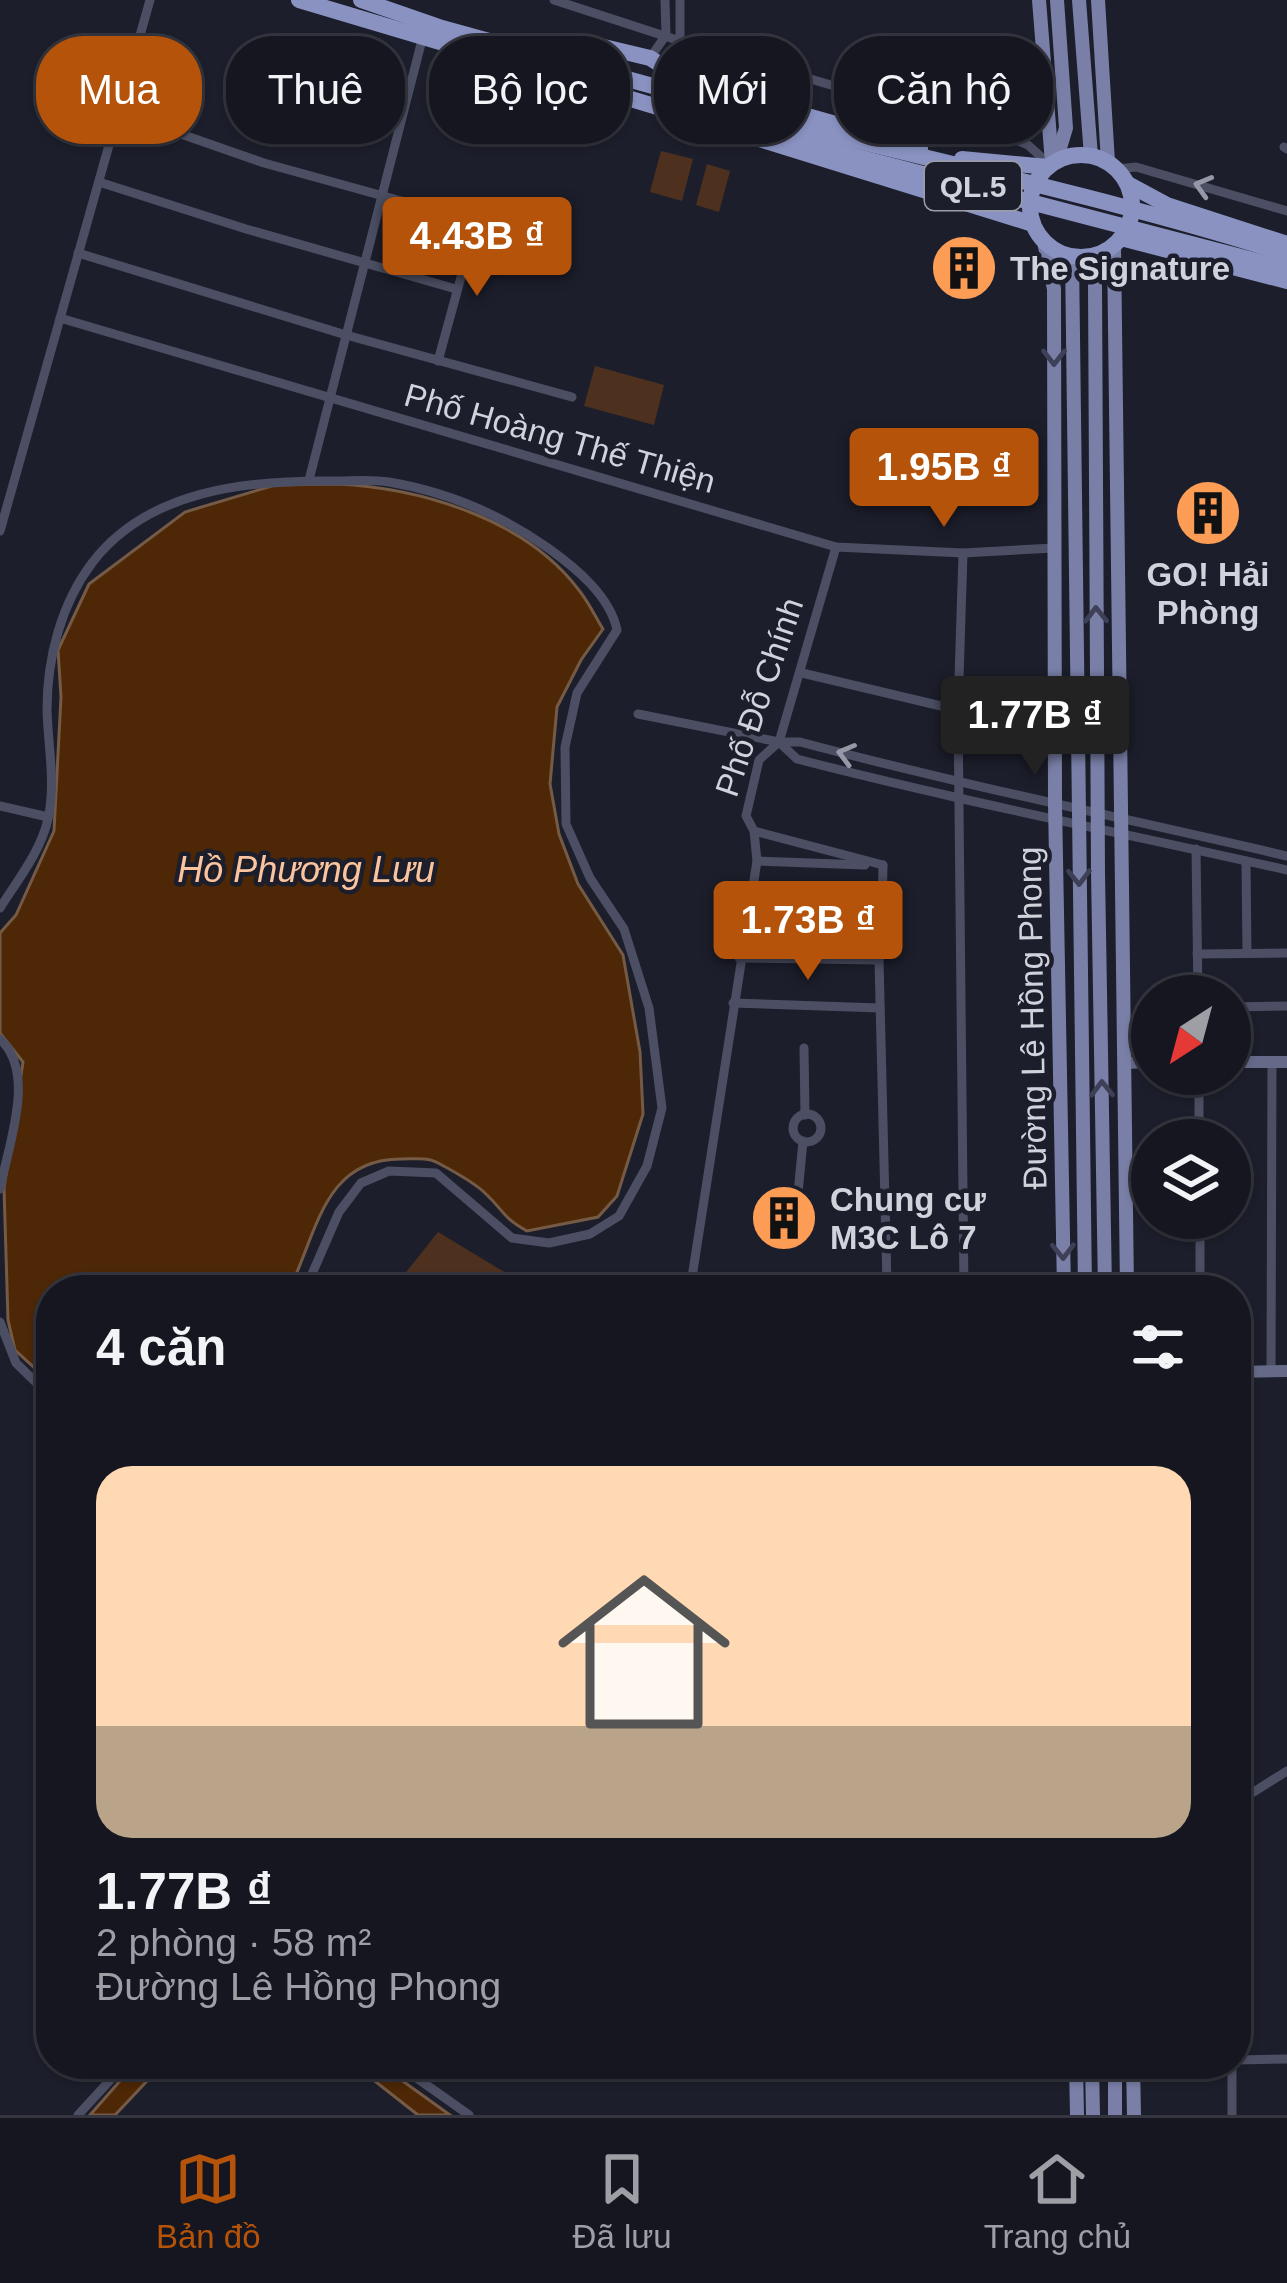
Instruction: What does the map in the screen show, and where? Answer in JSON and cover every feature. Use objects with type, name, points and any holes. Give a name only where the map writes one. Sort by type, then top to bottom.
[{"type":"highway","name":"QL.5","points":[[298,0],[654,94]]},
{"type":"highway","name":"QL.5","points":[[362,0],[471,36]]},
{"type":"highway","points":[[630,53],[654,61]]},
{"type":"highway","name":"QL.5","points":[[810,117],[980,163],[1051,164]]},
{"type":"highway","name":"QL.5","points":[[810,131],[1287,254]]},
{"type":"highway","name":"QL.5","points":[[810,137],[1287,269]]},
{"type":"highway","name":"QL.5","points":[[774,144],[1033,224]]},
{"type":"highway","points":[[941,192],[956,188],[964,175],[962,165],[949,156]]},
{"type":"highway","points":[[1287,244],[1167,205],[1111,168],[1051,164],[1031,193],[1033,224],[1044,242],[1072,256],[1111,246],[1204,258],[1287,281]]},
{"type":"highway","points":[[1111,168],[1132,212],[1111,246]]},
{"type":"highway","points":[[1204,258],[1190,233],[1202,222],[1215,221]]},
{"type":"main road","points":[[1039,0],[1051,164]]},
{"type":"main road","points":[[1051,164],[1066,128],[1057,0]]},
{"type":"main road","points":[[1079,0],[1111,168]]},
{"type":"main road","points":[[1098,0],[1111,168]]},
{"type":"main road","name":"Đường Lê Hồng Phong","points":[[1044,242],[1054,289],[1055,812],[1064,1275]]},
{"type":"main road","points":[[1111,246],[1127,1275]]},
{"type":"main road","name":"Đường Lê Hồng Phong","points":[[1105,1275],[1095,304],[1111,246]]},
{"type":"main road","name":"Đường Lê Hồng Phong","points":[[1072,256],[1085,1275]]},
{"type":"main road","points":[[1071,299],[1082,290],[1095,304]]},
{"type":"main road","points":[[1095,434],[1114,433]]},
{"type":"main road","points":[[1076,2079],[1077,2115]]},
{"type":"main road","points":[[1093,2079],[1094,2115]]},
{"type":"main road","points":[[1114,2079],[1115,2115]]},
{"type":"main road","points":[[1133,2079],[1134,2115]]},
{"type":"street","points":[[140,36],[150,0]]},
{"type":"street","points":[[554,0],[666,35]]},
{"type":"street","points":[[650,58],[666,35],[665,0]]},
{"type":"street","points":[[680,0],[680,36]]},
{"type":"street","points":[[309,480],[423,36]]},
{"type":"street","points":[[810,79],[1009,137],[1051,164]]},
{"type":"street","points":[[202,141],[475,226],[438,361]]},
{"type":"street","points":[[0,531],[109,144]]},
{"type":"street","points":[[1111,168],[1136,167],[1287,211]]},
{"type":"street","points":[[99,182],[456,289]]},
{"type":"street","points":[[78,253],[346,335],[572,397]]},
{"type":"street","name":"Phố Hoàng Thế Thiện","points":[[60,318],[836,547],[963,553],[1054,548]]},
{"type":"street","points":[[0,908],[30,859],[48,817],[51,665],[64,614],[91,564],[122,532],[164,506],[191,496],[279,480],[386,481],[504,518],[574,567],[614,614],[617,630],[577,693],[565,748],[566,824],[590,878],[624,929],[649,1008],[662,1108],[647,1166],[619,1216],[590,1234],[548,1244],[512,1238],[436,1173],[389,1171],[361,1183],[340,1212],[312,1275]]},
{"type":"street","name":"Phố Đỗ Chính","points":[[692,1275],[758,860],[754,831],[746,817],[759,760],[779,742],[802,674],[836,547]]},
{"type":"street","points":[[963,553],[958,710],[964,1275]]},
{"type":"street","points":[[802,674],[958,710]]},
{"type":"street","points":[[638,714],[800,742],[1055,812]]},
{"type":"street","points":[[779,742],[796,759],[962,802],[1078,815],[1287,856]]},
{"type":"street","points":[[0,806],[48,817]]},
{"type":"street","points":[[1120,824],[1196,849],[1287,870]]},
{"type":"street","points":[[754,831],[883,866]]},
{"type":"street","points":[[1237,844],[1247,953]]},
{"type":"street","points":[[1196,849],[1198,975]]},
{"type":"street","points":[[758,860],[883,866]]},
{"type":"street","points":[[883,866],[879,960],[887,1275]]},
{"type":"street","points":[[748,911],[882,914]]},
{"type":"street","points":[[1197,954],[1287,953]]},
{"type":"street","points":[[740,958],[879,960]]},
{"type":"street","points":[[733,1003],[880,1008]]},
{"type":"street","points":[[1251,1007],[1287,1006]]},
{"type":"street","points":[[0,1039],[18,1065],[0,1189]]},
{"type":"street","points":[[798,1193],[803,1141],[794,1127],[805,1114],[804,1048]]},
{"type":"street","points":[[1271,1371],[1271,1228],[1280,1062]]},
{"type":"street","points":[[1124,1063],[1131,1063]]},
{"type":"street","points":[[803,1141],[816,1139],[821,1127],[814,1116],[805,1114]]},
{"type":"street","points":[[1271,1228],[1287,1228]]},
{"type":"street","points":[[1200,1239],[1201,1275]]},
{"type":"street","points":[[1270,1295],[1287,1295]]},
{"type":"street","points":[[0,1322],[16,1363],[36,1382]]},
{"type":"street","points":[[1251,1372],[1287,1371]]},
{"type":"street","points":[[1251,1794],[1287,1771]]},
{"type":"street","points":[[1251,2061],[1287,2059]]},
{"type":"street","points":[[78,2115],[111,2079]]},
{"type":"street","points":[[418,2079],[469,2115]]},
{"type":"street","points":[[1232,2115],[1233,2079]]},
{"type":"shaded area","points":[[661,151],[693,159],[682,201],[650,192]]},
{"type":"shaded area","points":[[707,164],[730,171],[719,212],[696,205]]},
{"type":"shaded area","points":[[595,366],[664,385],[654,425],[584,406]]},
{"type":"shaded area","points":[[438,1232],[509,1275],[404,1275]]},
{"type":"water","name":"Hồ Phương Lưu","points":[[337,484],[403,492],[501,526],[556,565],[582,594],[603,629],[557,707],[550,784],[559,834],[578,884],[623,955],[640,1052],[643,1114],[617,1196],[598,1217],[527,1231],[476,1185],[434,1161],[376,1162],[355,1171],[326,1203],[295,1275],[36,1275],[36,1369],[15,1350],[8,1320],[4,1188],[23,1062],[0,1033],[0,933],[16,915],[54,831],[61,697],[58,650],[89,584],[185,512],[275,485]]},
{"type":"water","points":[[122,2079],[149,2079],[115,2115],[90,2115]]},
{"type":"water","points":[[372,2079],[400,2079],[450,2115],[418,2115]]},
{"type":"place","name":"The Signature","points":[[964,268]]},
{"type":"place","name":"GO! Hải Phòng","points":[[1208,513]]},
{"type":"place","name":"Chung cư M3C Lô 7","points":[[784,1218]]}]
